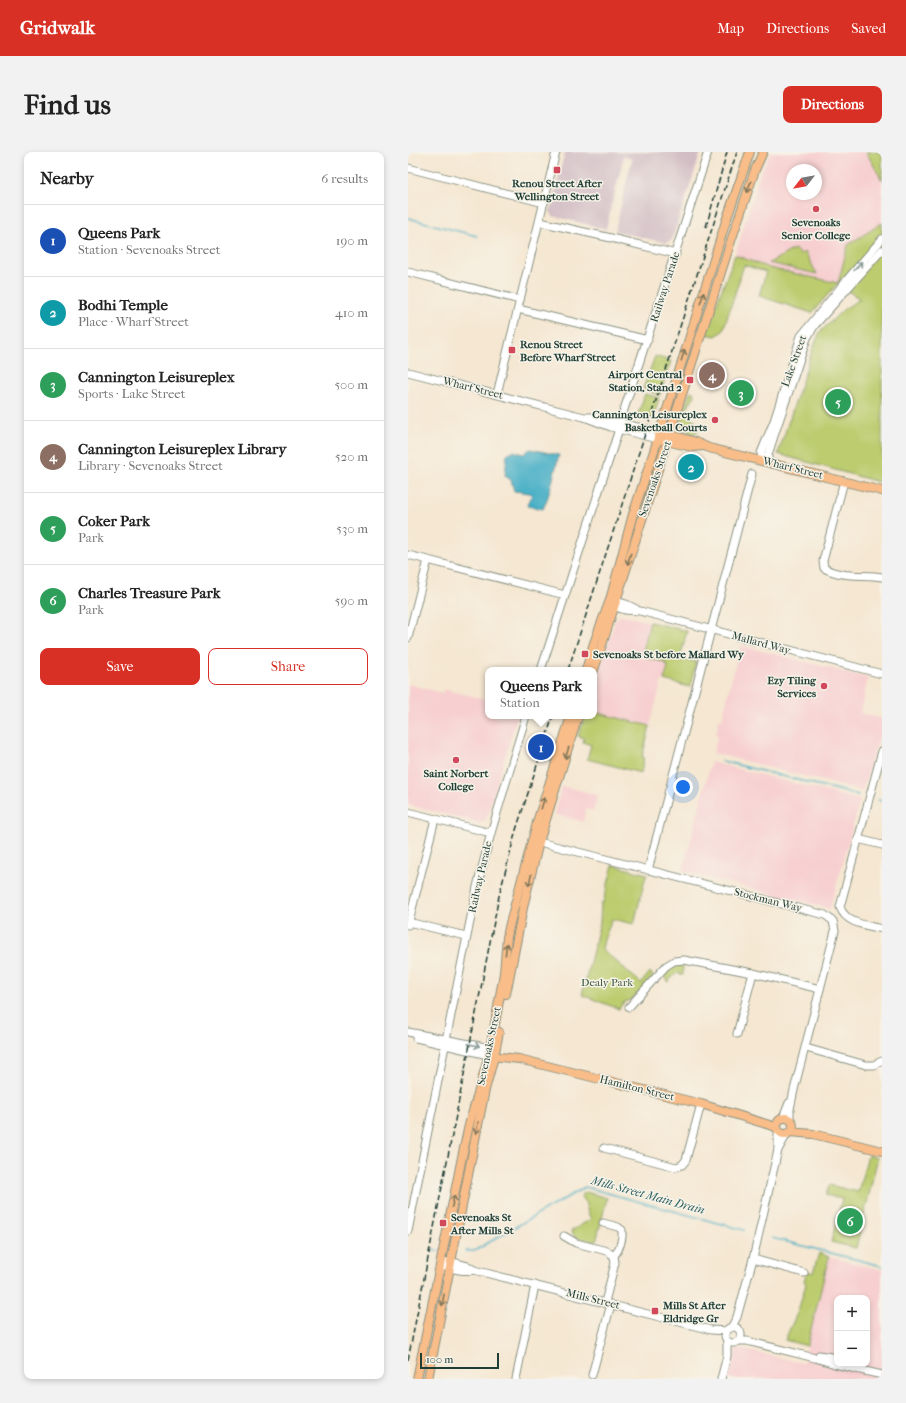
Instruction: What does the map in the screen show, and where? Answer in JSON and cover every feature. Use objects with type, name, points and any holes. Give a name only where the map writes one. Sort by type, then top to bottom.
[{"type":"main road","name":"Sevenoaks Street","points":[[587,667],[594,644],[612,603],[669,438],[686,380],[737,223],[762,152]]},
{"type":"main road","name":"Sevenoaks Street","points":[[595,667],[633,514],[728,216],[749,155]]},
{"type":"main road","points":[[749,155],[750,165],[755,170]]},
{"type":"main road","points":[[728,216],[737,223]]},
{"type":"main road","name":"Wharf Street","points":[[658,436],[694,441],[703,446],[882,491]]},
{"type":"main road","name":"Sevenoaks Street","points":[[536,841],[540,812],[570,719]]},
{"type":"main road","name":"Sevenoaks Street","points":[[428,1379],[448,1264],[484,1098],[501,994],[510,924],[577,719]]},
{"type":"main road","name":"Sevenoaks Street","points":[[417,1379],[437,1274],[469,1125],[492,1052]]},
{"type":"main road","name":"Hamilton Street","points":[[492,1052],[701,1104],[755,1120],[785,1126],[882,1151]]},
{"type":"street","points":[[497,394],[556,152]]},
{"type":"street","name":"Railway Parade","points":[[542,667],[708,152]]},
{"type":"street","points":[[408,168],[544,203]]},
{"type":"street","points":[[540,222],[676,254]]},
{"type":"street","name":"Lake Street","points":[[765,461],[761,453],[774,421],[801,336],[882,239]]},
{"type":"street","name":"Lake Street","points":[[765,461],[807,338],[815,325],[882,250]]},
{"type":"street","points":[[408,272],[520,300]]},
{"type":"street","points":[[518,309],[648,340]]},
{"type":"street","name":"Wharf Street","points":[[408,372],[658,436]]},
{"type":"street","points":[[648,870],[752,474]]},
{"type":"street","points":[[844,481],[823,561],[824,568],[831,572],[850,576],[882,577]]},
{"type":"street","points":[[408,555],[565,595]]},
{"type":"street","points":[[408,638],[428,560]]},
{"type":"street","name":"Mallard Way","points":[[612,603],[626,604],[640,611],[882,674]]},
{"type":"street","name":"Railway Parade","points":[[408,1231],[466,936],[490,833],[525,719]]},
{"type":"street","points":[[882,751],[840,907],[843,914],[849,920],[882,929]]},
{"type":"street","points":[[408,812],[490,833]]},
{"type":"street","points":[[435,819],[408,923],[466,936]]},
{"type":"street","points":[[858,839],[882,845]]},
{"type":"street","name":"Stockman Way","points":[[536,841],[825,915],[833,921],[835,931],[806,1048],[778,1150],[753,1260],[721,1379]]},
{"type":"street","points":[[629,1007],[666,966],[674,961],[684,960],[753,973],[820,989]]},
{"type":"street","points":[[737,1034],[753,973]]},
{"type":"street","name":"Hamilton Street","points":[[408,1032],[446,1043]]},
{"type":"street","name":"Hamilton Street","points":[[408,1036],[492,1052]]},
{"type":"street","points":[[806,1048],[866,1064],[874,1065],[882,1061]]},
{"type":"street","points":[[604,1148],[676,1166],[682,1165],[686,1160],[701,1104]]},
{"type":"street","points":[[592,1375],[608,1303],[615,1263],[614,1256],[620,1246],[623,1234],[622,1230],[618,1227],[603,1223]]},
{"type":"street","points":[[564,1236],[576,1243],[607,1251],[614,1256]]},
{"type":"street","points":[[437,1274],[448,1264],[442,1252]]},
{"type":"street","points":[[753,1260],[804,1273]]},
{"type":"street","name":"Mills Street","points":[[448,1264],[468,1266],[474,1270],[733,1336],[834,1357]]},
{"type":"street","points":[[516,1379],[535,1285]]},
{"type":"street","name":"Mills Street","points":[[733,1336],[747,1341],[882,1375]]},
{"type":"street","points":[[867,1367],[882,1371]]},
{"type":"shaded area","points":[[565,152],[701,152],[672,240],[666,243],[615,231],[632,159],[624,156],[606,229],[553,216],[550,211]]},
{"type":"shaded area","name":"Sevenoaks Senior College","points":[[771,152],[866,152],[882,180],[882,223],[848,245],[838,283],[769,268],[735,255],[761,171]]},
{"type":"shaded area","points":[[623,615],[650,622],[640,658],[645,659],[645,657],[666,663],[668,666],[664,680],[662,680],[650,726],[597,713],[597,679],[616,619]]},
{"type":"shaded area","points":[[740,645],[868,678],[860,713],[882,719],[882,729],[862,791],[713,753],[718,736],[716,735],[719,719],[722,720]]},
{"type":"shaded area","name":"Saint Norbert College","points":[[408,684],[442,693],[444,689],[485,699],[485,719],[516,719],[486,820],[480,823],[408,805]]},
{"type":"shaded area","points":[[711,762],[860,800],[830,909],[683,871]]},
{"type":"shaded area","points":[[562,786],[598,795],[593,811],[586,809],[583,822],[554,814]]},
{"type":"shaded area","points":[[829,1257],[882,1270],[882,1379],[728,1379],[736,1348],[803,1363]]},
{"type":"green space","points":[[866,152],[882,152],[882,180]]},
{"type":"green space","points":[[882,223],[882,483],[778,454],[812,351],[820,332],[844,309],[860,299],[837,284],[812,313],[759,296],[766,272],[744,265],[723,331],[716,336],[705,334],[735,255],[769,268],[838,283],[848,245]]},
{"type":"green space","points":[[794,249],[801,254],[805,252],[817,274],[769,263]]},
{"type":"green space","points":[[655,356],[671,361],[660,395],[643,389]]},
{"type":"green space","points":[[692,391],[695,395],[684,413],[696,421],[695,423],[700,426],[697,432],[693,434],[683,429],[682,425],[684,411],[690,392]]},
{"type":"green space","points":[[645,394],[659,398],[653,419],[638,414]]},
{"type":"green space","points":[[650,622],[687,631],[680,658],[696,662],[690,687],[664,680],[668,666],[666,663],[645,657],[642,654]]},
{"type":"green space","points":[[597,713],[650,726],[642,757],[644,757],[641,773],[587,759],[591,745],[583,742],[584,738],[578,736],[584,719],[597,719]]},
{"type":"green space","name":"Dealy Park","points":[[613,865],[647,874],[634,924],[612,919],[602,949],[641,983],[650,972],[653,976],[632,999],[623,1003],[619,1009],[582,995],[600,922],[601,903],[603,903]]},
{"type":"green space","points":[[683,965],[683,975],[680,975],[677,972],[668,982],[663,975],[670,968]]},
{"type":"green space","points":[[868,1155],[878,1157],[856,1248],[831,1242],[842,1199],[826,1195],[829,1185],[858,1192]]},
{"type":"green space","points":[[586,1192],[607,1198],[596,1242],[576,1238],[571,1231],[591,1219],[585,1201],[581,1195]]},
{"type":"green space","points":[[819,1253],[829,1257],[807,1346],[785,1340],[798,1311],[806,1284],[804,1281],[807,1271],[813,1273]]},
{"type":"water","points":[[530,449],[559,455],[543,509],[527,506],[532,495],[529,493],[514,491],[511,480],[505,476],[507,454],[513,451],[524,454]]},
{"type":"waterway","points":[[408,218],[477,236]]},
{"type":"waterway","points":[[722,761],[858,795]]},
{"type":"waterway","points":[[878,800],[882,801]]},
{"type":"waterway","name":"Mills Street Main Drain","points":[[466,1251],[474,1251],[585,1187],[744,1230]]},
{"type":"waterway","name":"Mills Street Main Drain","points":[[772,1238],[882,1266]]},
{"type":"waterway","points":[[432,1251],[440,1251]]},
{"type":"railway","points":[[706,227],[727,152]]},
{"type":"railway","points":[[569,667],[737,152]]},
{"type":"railway","points":[[408,1360],[499,896],[516,830],[552,719]]},
{"type":"place","name":"Renou Street After Wellington Street","points":[[557,170]]},
{"type":"place","name":"Sevenoaks Senior College","points":[[816,209]]},
{"type":"place","name":"Renou Street Before Wharf Street","points":[[512,350]]},
{"type":"place","name":"Cannington Leisureplex Library","points":[[712,375]]},
{"type":"place","name":"Airport Central Station, Stand 2","points":[[690,380]]},
{"type":"place","name":"Cannington Leisureplex","points":[[741,393]]},
{"type":"place","name":"Coker Park","points":[[838,402]]},
{"type":"place","name":"Cannington Leisureplex Basketball Courts","points":[[715,420]]},
{"type":"place","name":"Bodhi Temple","points":[[691,467]]},
{"type":"place","name":"Sevenoaks St before Mallard Wy","points":[[585,654]]},
{"type":"place","name":"Ezy Tiling Services","points":[[824,686]]},
{"type":"place","name":"Queens Park","points":[[541,747]]},
{"type":"place","name":"Saint Norbert College","points":[[456,760]]},
{"type":"place","name":"Charles Treasure Park","points":[[850,1221]]},
{"type":"place","name":"Sevenoaks St After Mills St","points":[[443,1223]]},
{"type":"place","name":"Mills St After Eldridge Gr","points":[[655,1311]]}]
